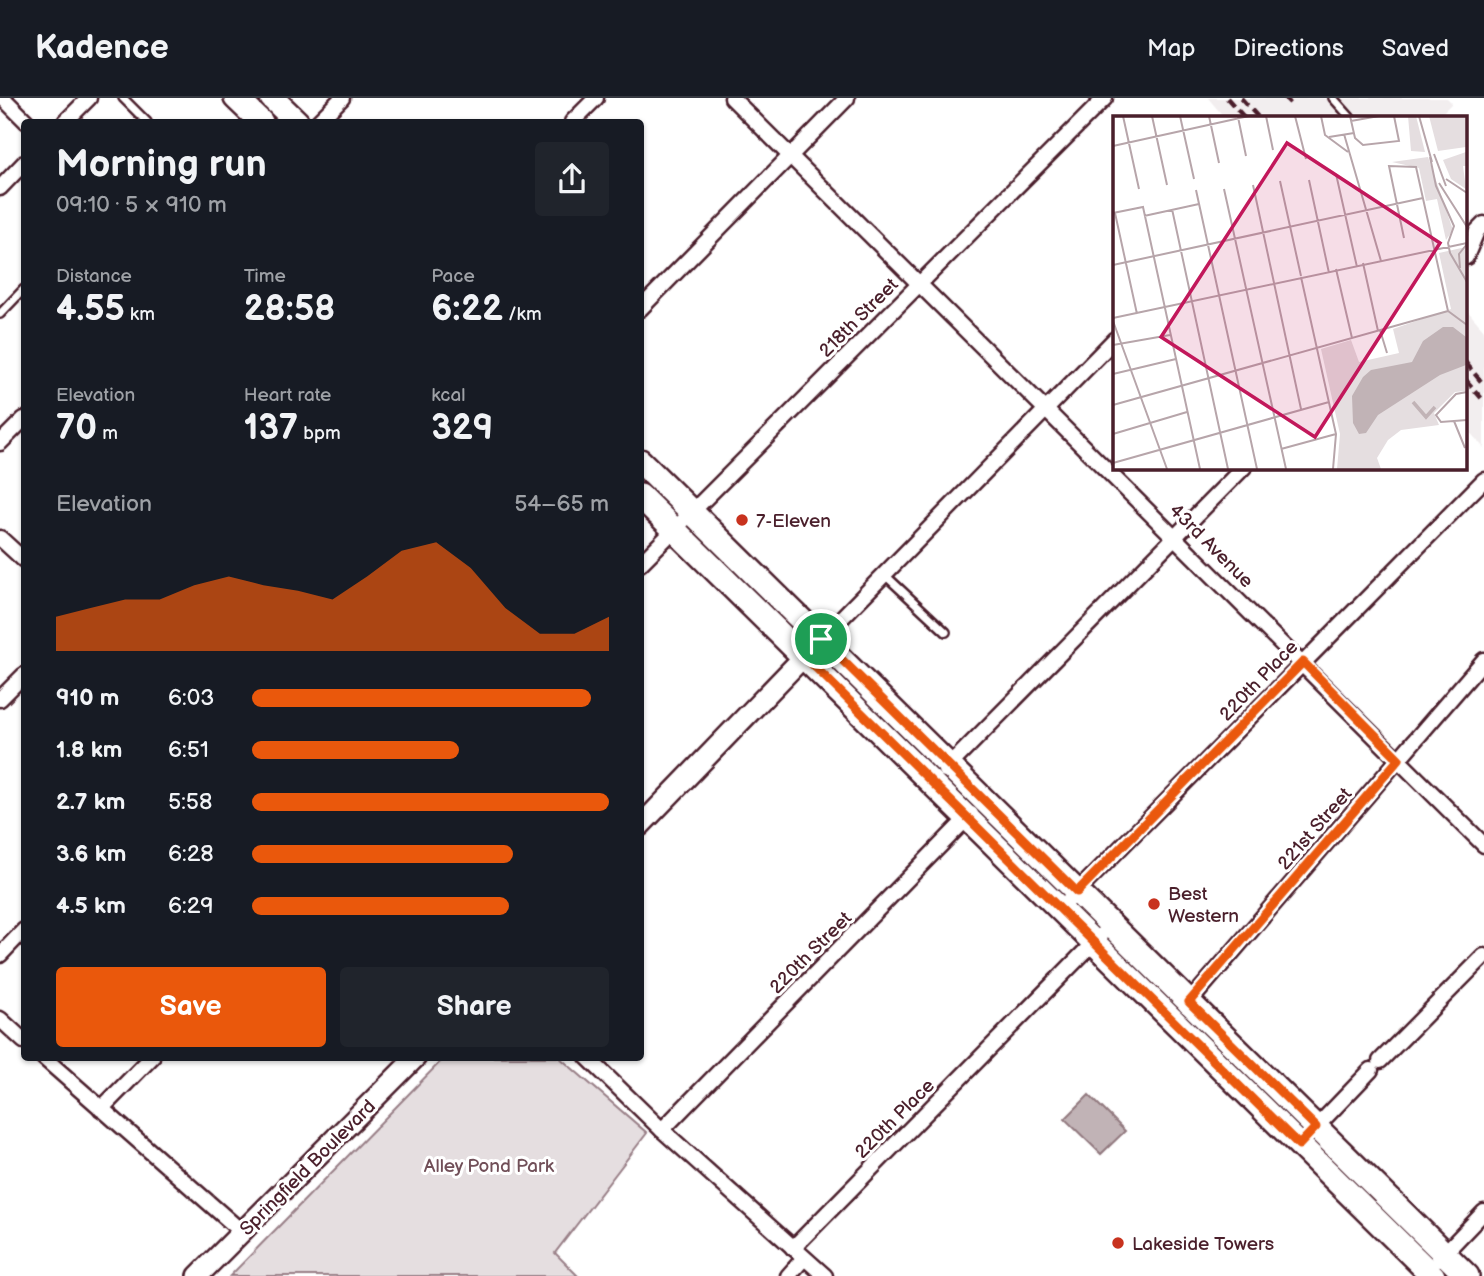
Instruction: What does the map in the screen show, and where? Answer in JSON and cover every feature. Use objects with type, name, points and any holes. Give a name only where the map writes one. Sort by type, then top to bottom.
[{"type":"main road","points":[[236,98],[258,119]]},
{"type":"main road","points":[[272,98],[293,119]]},
{"type":"main road","points":[[644,465],[1467,1276]]},
{"type":"main road","points":[[644,500],[1427,1274]]},
{"type":"main road","points":[[644,822],[821,639]]},
{"type":"main road","name":"Springfield Boulevard","points":[[198,1276],[412,1061]]},
{"type":"street","points":[[3,98],[24,119]]},
{"type":"street","points":[[68,119],[89,98]]},
{"type":"street","points":[[321,119],[342,98]]},
{"type":"street","points":[[575,119],[596,98]]},
{"type":"street","name":"43rd Avenue","points":[[732,98],[1303,662],[1484,845]]},
{"type":"street","points":[[644,305],[847,98]]},
{"type":"street","name":"218th Street","points":[[644,560],[1105,98]]},
{"type":"street","points":[[0,188],[21,166]]},
{"type":"street","points":[[1466,257],[1477,231],[1484,224]]},
{"type":"street","points":[[821,639],[1113,341]]},
{"type":"street","points":[[0,443],[21,422]]},
{"type":"street","points":[[932,783],[1242,469]]},
{"type":"street","name":"220th Place","points":[[1060,909],[1484,480]]},
{"type":"street","points":[[0,538],[21,557]]},
{"type":"street","name":"221st Street","points":[[1173,1021],[1484,660]]},
{"type":"street","points":[[0,699],[21,678]]},
{"type":"street","name":"220th Street","points":[[662,1130],[985,800]]},
{"type":"street","name":"220th Place","points":[[788,1276],[798,1253],[1110,926]]},
{"type":"street","points":[[0,955],[21,933]]},
{"type":"street","points":[[1299,1145],[1484,956]]},
{"type":"street","points":[[0,1020],[21,1038]]},
{"type":"street","points":[[47,1061],[242,1232]]},
{"type":"street","points":[[101,1109],[148,1061]]},
{"type":"street","points":[[591,1061],[662,1130],[825,1276]]},
{"type":"street","points":[[1427,1274],[1484,1212]]},
{"type":"lane","points":[[123,98],[144,119]]},
{"type":"lane","points":[[1333,98],[1349,116]]},
{"type":"lane","points":[[0,314],[21,292]]},
{"type":"lane","points":[[884,574],[946,632]]},
{"type":"shaded area","points":[[1208,98],[1447,98],[1452,103],[1439,116],[1223,116]]},
{"type":"shaded area","points":[[1466,309],[1484,330],[1484,448],[1466,428]]},
{"type":"shaded area","points":[[1089,1095],[1125,1131],[1101,1154],[1065,1119]]},
{"type":"green space","name":"Alley Pond Park","points":[[441,1061],[564,1061],[647,1133],[555,1253],[578,1276],[230,1276]]},
{"type":"railway","points":[[1227,98],[1243,116]]},
{"type":"railway","points":[[1241,98],[1257,116]]},
{"type":"railway","points":[[1285,98],[1290,103]]},
{"type":"railway","points":[[1466,363],[1484,385]]},
{"type":"railway","points":[[1466,380],[1484,401]]},
{"type":"place","name":"7-Eleven","points":[[742,520]]},
{"type":"place","name":"Best Western","points":[[1154,904]]},
{"type":"place","name":"Lakeside Towers","points":[[1118,1243]]},
{"type":"route","points":[[821,639],[1077,892],[1303,662],[1399,759],[1189,1002],[1316,1127],[1299,1145],[804,656],[821,639]]}]
